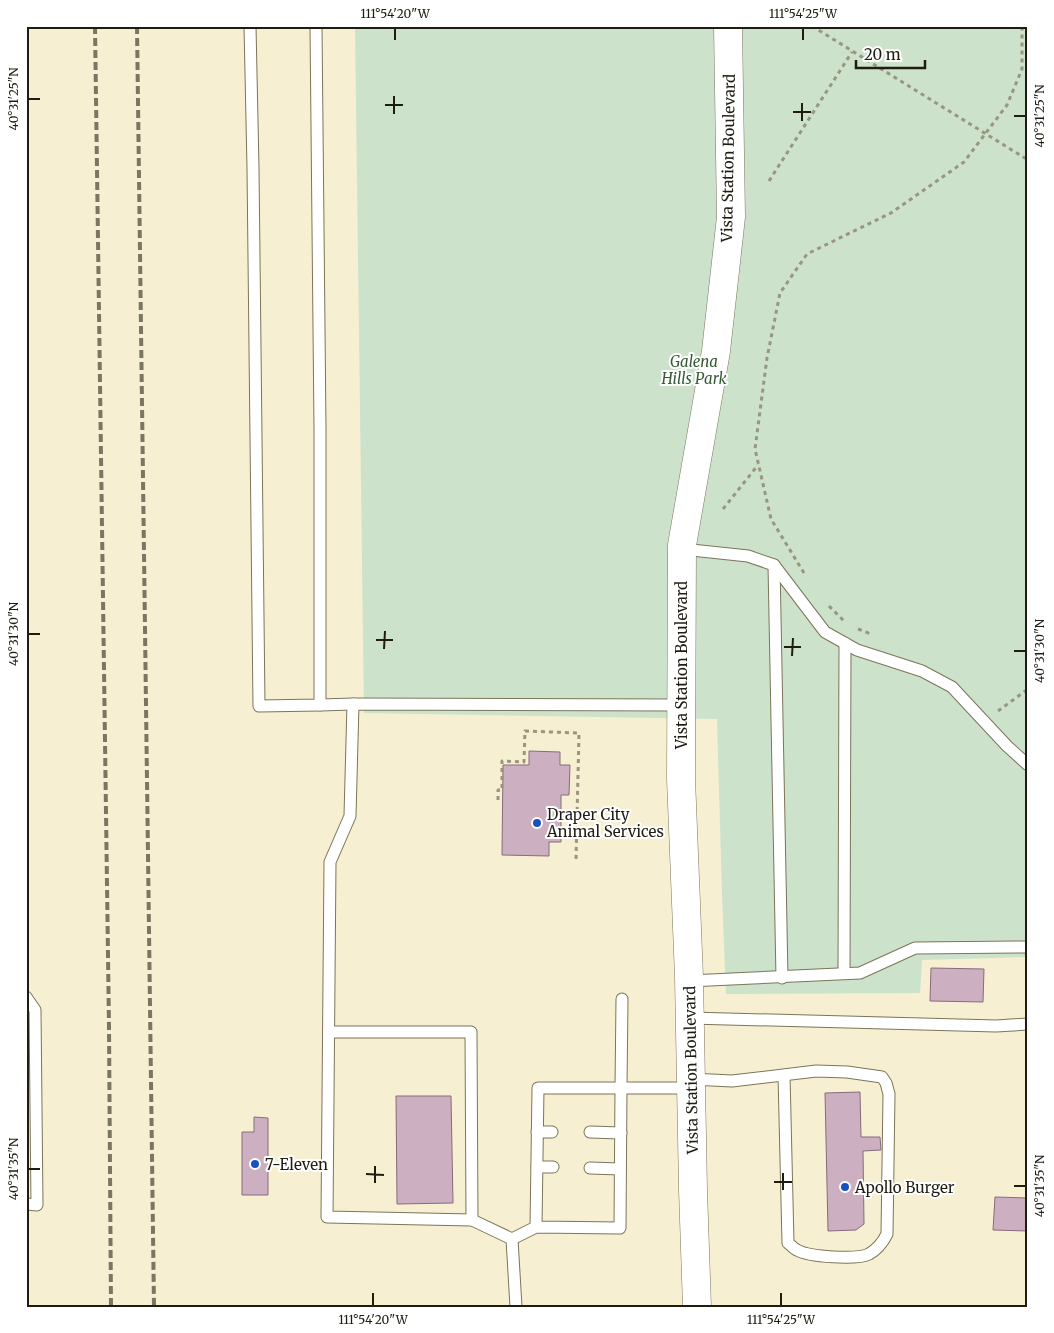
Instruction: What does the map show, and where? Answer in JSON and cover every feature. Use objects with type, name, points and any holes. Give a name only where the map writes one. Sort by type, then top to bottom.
[{"type":"street","name":"Vista Station Boulevard","points":[[697,1307],[689,981],[681,779],[682,550],[716,350],[730,217],[728,26]]},
{"type":"lane","points":[[250,26],[259,706],[320,704],[681,705]]},
{"type":"lane","points":[[316,26],[320,429],[320,704]]},
{"type":"lane","points":[[682,550],[748,556],[774,565],[825,632],[857,650],[922,671],[952,688],[1007,746],[1028,765]]},
{"type":"lane","points":[[774,565],[782,978]]},
{"type":"lane","points":[[844,973],[845,643]]},
{"type":"lane","points":[[353,704],[350,816],[330,862],[327,1217],[472,1220],[512,1239]]},
{"type":"lane","points":[[689,981],[860,973],[915,948],[1028,946]]},
{"type":"lane","points":[[26,997],[34,1010],[37,1204],[26,1204]]},
{"type":"lane","points":[[512,1239],[536,1227],[620,1228],[622,1000]]},
{"type":"lane","points":[[690,1018],[996,1026],[1028,1024]]},
{"type":"lane","points":[[329,1032],[472,1032],[472,1220]]},
{"type":"lane","points":[[536,1227],[538,1088],[621,1088],[732,1081],[816,1071],[847,1072],[882,1077],[889,1094],[887,1234],[882,1244],[867,1254],[849,1256],[816,1255],[798,1251],[788,1243],[784,1076]]},
{"type":"lane","points":[[537,1132],[552,1132]]},
{"type":"lane","points":[[590,1132],[620,1133]]},
{"type":"lane","points":[[537,1167],[554,1167]]},
{"type":"lane","points":[[590,1168],[620,1168]]},
{"type":"lane","points":[[512,1239],[516,1307]]},
{"type":"path","points":[[812,26],[1028,160]]},
{"type":"path","points":[[808,578],[770,519],[755,449],[767,358],[780,293],[807,254],[890,213],[964,162],[1007,105],[1022,69],[1022,26]]},
{"type":"path","points":[[769,181],[852,52]]},
{"type":"path","points":[[723,509],[759,464]]},
{"type":"path","points":[[824,601],[847,624]]},
{"type":"path","points":[[854,627],[878,637]]},
{"type":"path","points":[[995,712],[1028,689]]},
{"type":"path","points":[[498,800],[498,790],[502,790],[502,761],[524,762],[525,731],[579,732],[576,859]]},
{"type":"green space","name":"Galena Hills Park","points":[[355,26],[1028,26],[1028,957],[922,960],[920,993],[726,994],[717,719],[364,713]]},
{"type":"building","points":[[529,751],[560,752],[560,765],[570,765],[569,795],[561,795],[561,842],[549,842],[549,856],[502,855],[503,765],[529,765]]},
{"type":"building","points":[[931,968],[984,969],[983,1002],[930,1001]]},
{"type":"building","name":"Apollo Burger","points":[[860,1092],[861,1137],[880,1137],[881,1150],[863,1151],[864,1224],[856,1230],[828,1231],[825,1093]]},
{"type":"building","points":[[396,1096],[451,1096],[453,1203],[397,1204]]},
{"type":"building","name":"7-Eleven","points":[[254,1117],[268,1118],[268,1195],[242,1195],[242,1132],[254,1132]]},
{"type":"building","points":[[995,1197],[1028,1198],[1028,1231],[993,1230]]},
{"type":"railway","points":[[95,26],[111,1307]]},
{"type":"railway","points":[[137,26],[154,1307]]},
{"type":"place","name":"Draper City Animal Services","points":[[537,823]]},
{"type":"place","name":"7-Eleven","points":[[255,1164]]},
{"type":"place","name":"Apollo Burger","points":[[845,1187]]}]
